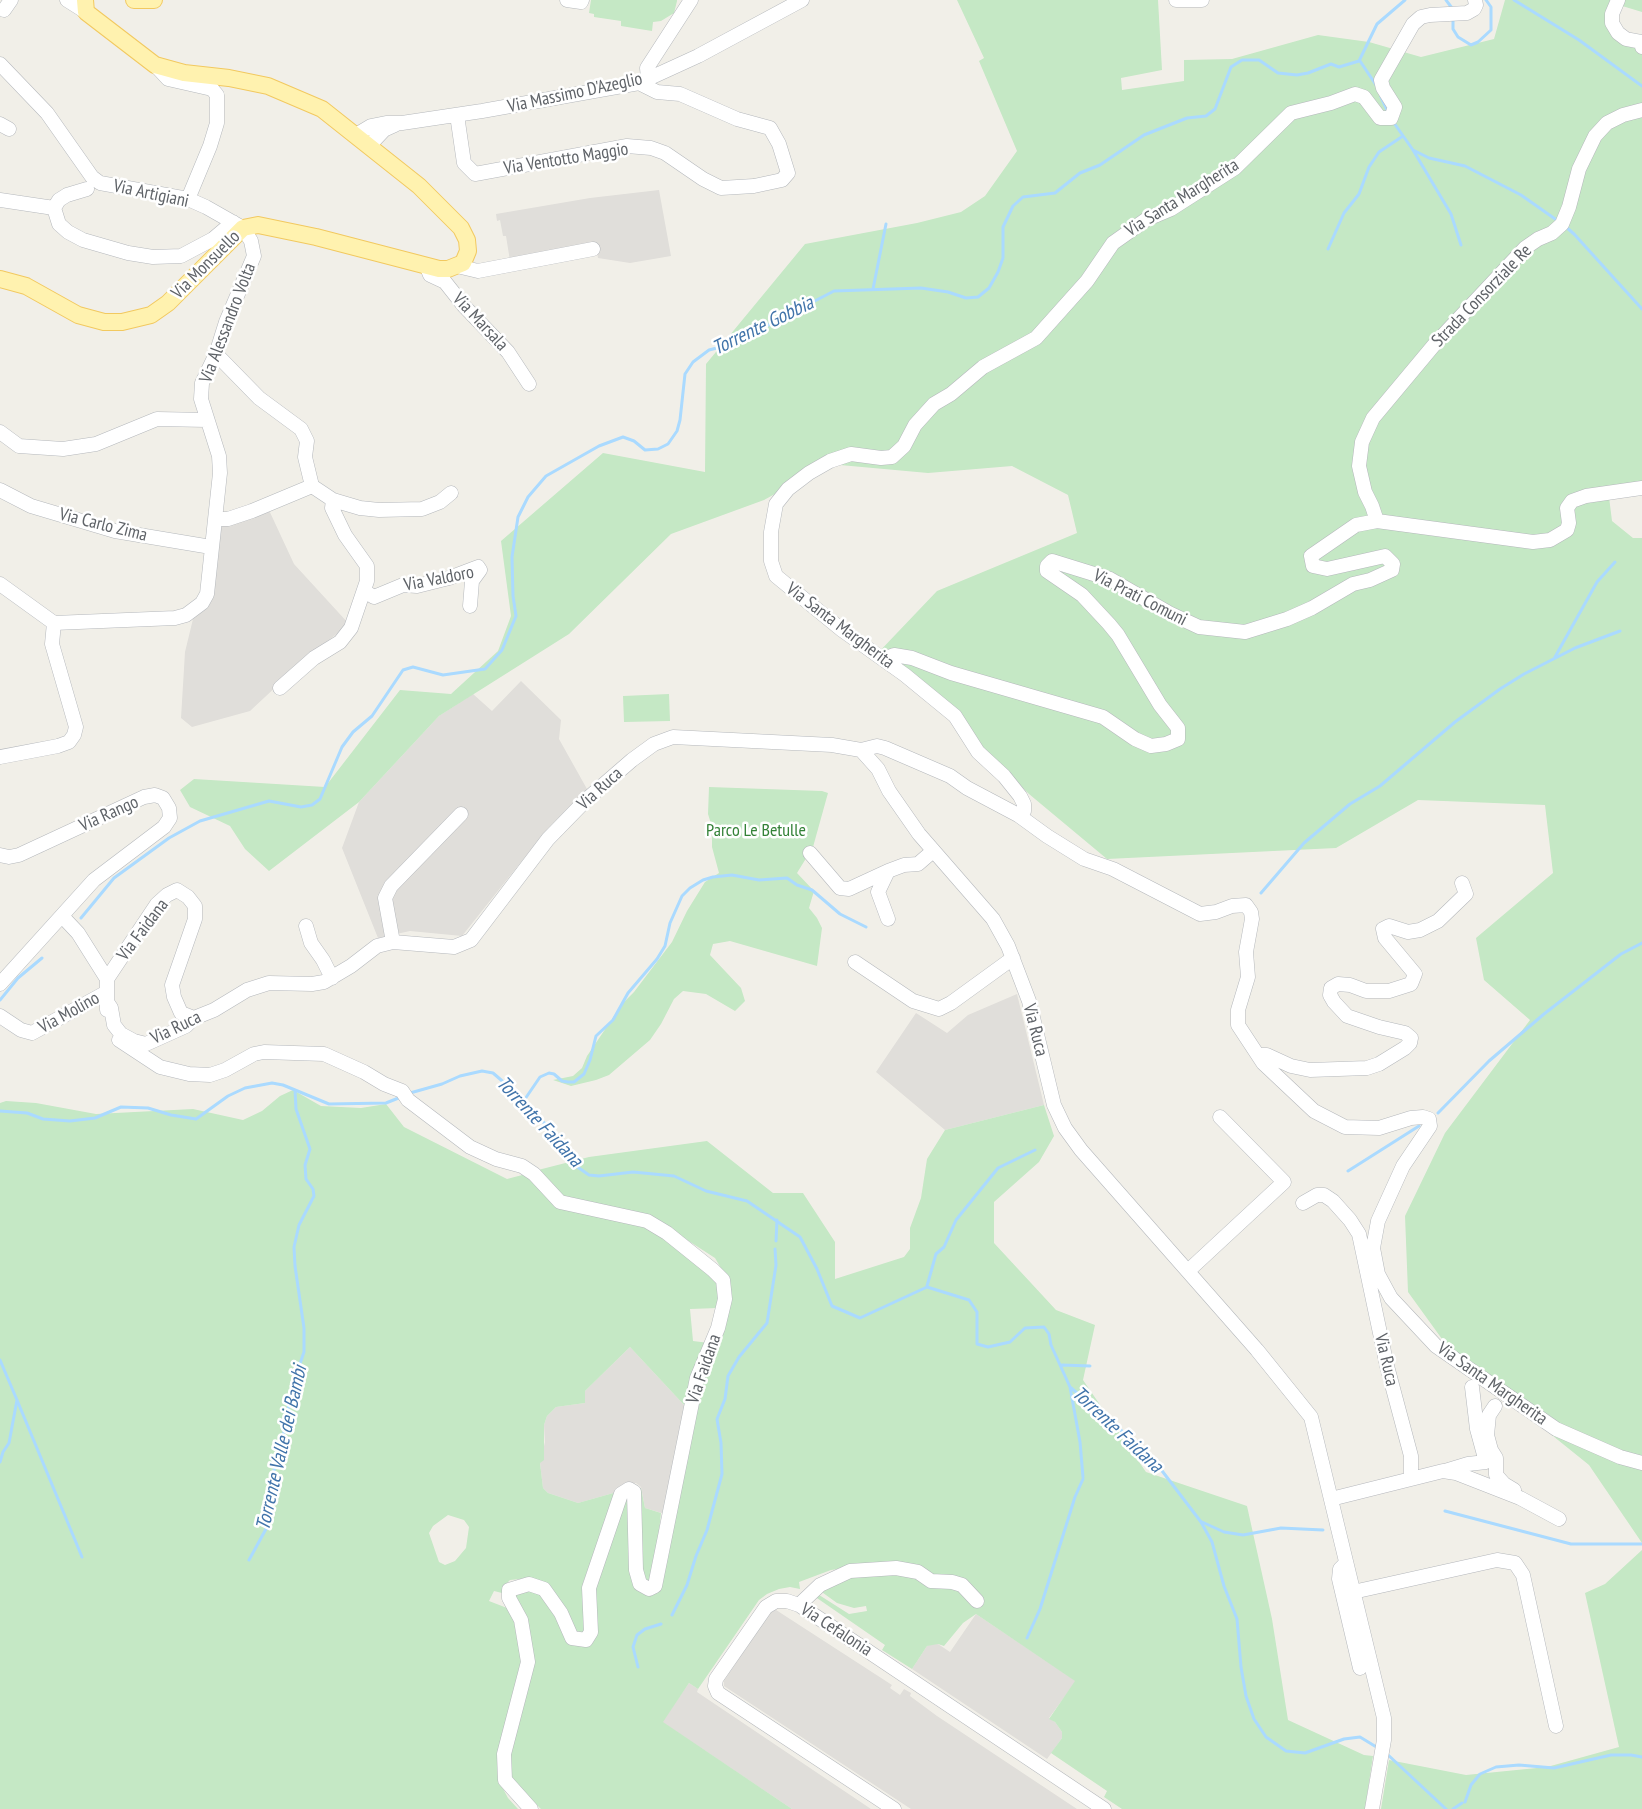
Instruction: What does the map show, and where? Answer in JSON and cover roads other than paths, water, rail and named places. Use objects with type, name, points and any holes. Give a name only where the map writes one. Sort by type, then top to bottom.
[{"type":"main road","points":[[134,0],[154,0]]},
{"type":"main road","points":[[85,6],[155,65],[184,73],[229,78],[268,86],[322,109],[419,186],[461,228],[467,240],[468,251],[463,262],[457,266]]},
{"type":"main road","name":"Via Monsuello","points":[[0,279],[26,286],[78,315],[104,322],[123,322],[151,315],[168,303],[238,225],[258,225],[316,237],[439,269],[457,266]]},
{"type":"street","points":[[67,0],[85,6]]},
{"type":"street","points":[[567,0],[581,2],[582,0]]},
{"type":"street","points":[[643,80],[647,68],[691,0]]},
{"type":"street","name":"Via Massimo D'Azeglio","points":[[356,135],[371,126],[457,115],[643,80],[698,56],[802,0]]},
{"type":"street","points":[[1176,0],[1202,0]]},
{"type":"street","name":"Via Santa Margherita","points":[[1475,0],[1474,9],[1456,14],[1420,17],[1413,24],[1382,80],[1383,88],[1395,106],[1391,118],[1380,117],[1364,97],[1354,94],[1331,103],[1292,113],[1235,168],[1170,209],[1147,219],[1113,243],[1087,281],[1036,338],[983,367],[951,394],[934,404],[915,424],[904,446],[892,457],[881,458],[851,454],[830,461],[788,489],[776,504],[772,518],[771,561],[776,576],[842,630],[938,700],[956,716],[978,752],[1004,776],[1020,796],[1024,804],[1024,811],[1018,815],[1084,859],[1113,869],[1200,914],[1216,912],[1232,906],[1246,906],[1251,912],[1252,919],[1246,952],[1248,977],[1238,1010],[1238,1025],[1263,1063],[1314,1111],[1345,1127],[1379,1128],[1411,1118],[1429,1119],[1430,1126],[1403,1166],[1378,1221],[1373,1248],[1378,1274],[1391,1298],[1436,1346],[1556,1429],[1620,1457],[1642,1463]]},
{"type":"street","points":[[1618,0],[1612,14],[1612,23],[1618,33],[1642,50]]},
{"type":"street","name":"Via Artigiani","points":[[0,64],[47,113],[92,177],[100,183],[183,198],[238,225]]},
{"type":"street","points":[[155,65],[168,79],[212,89],[217,95],[217,123],[210,146],[183,198]]},
{"type":"street","name":"Via Ventotto Maggio","points":[[457,115],[464,163],[475,174],[627,146],[651,148],[665,153],[703,179],[721,188],[745,187],[782,180],[788,173],[779,144],[770,128],[737,119],[680,94],[657,92],[643,80]]},
{"type":"street","name":"Strada Consorziale Re","points":[[1377,521],[1365,492],[1359,466],[1362,442],[1373,418],[1434,345],[1525,248],[1552,233],[1562,224],[1580,169],[1595,136],[1607,123],[1623,115],[1642,110]]},
{"type":"street","name":"Via Massimo D'Azeglio","points":[[369,146],[384,130],[402,123]]},
{"type":"street","points":[[87,189],[59,200],[54,208],[59,224],[83,240],[128,253],[153,257],[181,256],[238,225]]},
{"type":"street","points":[[0,200],[54,208]]},
{"type":"street","name":"Via Alessandro Volta","points":[[54,623],[175,618],[186,615],[202,603],[207,594],[220,473],[219,456],[201,399],[202,383],[216,354],[226,322],[254,256],[251,241],[238,225]]},
{"type":"street","name":"Via Monsuello","points":[[457,266],[478,271],[593,249]]},
{"type":"street","name":"Via Marsala","points":[[426,265],[430,275],[445,282],[464,306],[508,352],[529,384]]},
{"type":"street","points":[[216,354],[259,398],[301,429],[307,441],[305,457],[312,486],[333,500],[369,509],[422,509],[440,502],[451,493]]},
{"type":"street","points":[[0,432],[19,446],[63,449],[96,444],[157,419],[207,420]]},
{"type":"street","points":[[215,519],[228,519],[252,511],[312,486]]},
{"type":"street","name":"Via Prati Comuni","points":[[888,663],[889,657],[894,655],[912,658],[951,673],[1103,717],[1135,739],[1151,746],[1166,744],[1178,739],[1178,728],[1160,705],[1118,635],[1082,595],[1047,571],[1047,566],[1052,561],[1110,579],[1199,627],[1245,632],[1287,619],[1312,608],[1353,584],[1370,580],[1392,570],[1393,564],[1385,556],[1327,568],[1312,567],[1311,556],[1356,525],[1377,521],[1533,542],[1550,540],[1567,530],[1569,523],[1567,508],[1572,501],[1586,496],[1642,488]]},
{"type":"street","name":"Via Carlo Zima","points":[[0,490],[31,506],[115,531],[211,547]]},
{"type":"street","points":[[280,688],[314,658],[340,642],[351,628],[367,581],[367,566],[345,535],[332,508],[333,500]]},
{"type":"street","name":"Via Valdoro","points":[[364,591],[374,597],[403,585],[417,586],[449,579],[478,567],[480,570],[472,581],[470,606]]},
{"type":"street","points":[[0,584],[54,623],[52,644],[76,727],[69,742],[0,757]]},
{"type":"street","name":"Via Ruca","points":[[107,991],[114,1025],[121,1034],[146,1044],[186,1026],[194,1018],[214,1010],[247,990],[269,983],[312,984],[332,978],[377,946],[393,942],[454,946],[471,940],[548,839],[587,799],[654,744],[673,737],[832,745],[861,750],[877,746],[917,760],[950,776],[967,788],[1018,815]]},
{"type":"street","name":"Via Ruca","points":[[861,750],[878,770],[895,800],[933,851],[993,918],[1013,958],[1029,1001],[1054,1105],[1065,1128],[1089,1159],[1257,1350],[1311,1417],[1384,1718],[1384,1740],[1372,1809]]},
{"type":"street","name":"Via Rango","points":[[0,855],[9,857],[19,855],[144,797],[154,795],[163,798],[169,808],[170,818],[164,827],[94,880],[62,916]]},
{"type":"street","points":[[393,942],[385,897],[391,886],[461,814]]},
{"type":"street","points":[[810,853],[840,888],[849,890],[903,865],[918,864],[933,851]]},
{"type":"street","points":[[888,871],[878,892],[888,919]]},
{"type":"street","points":[[1259,1055],[1267,1055],[1291,1066],[1310,1070],[1367,1068],[1379,1064],[1405,1048],[1412,1038],[1405,1033],[1347,1016],[1334,1002],[1330,995],[1330,988],[1338,984],[1350,984],[1366,991],[1389,991],[1411,984],[1415,974],[1385,938],[1383,928],[1389,927],[1408,932],[1420,930],[1438,921],[1466,894],[1462,883]]},
{"type":"street","name":"Via Faidana","points":[[194,1018],[181,1013],[172,985],[195,919],[195,906],[189,897],[177,890],[157,904],[107,991],[106,1013],[110,1028],[118,1040],[160,1067],[210,1076],[254,1053],[324,1054],[364,1072],[405,1095],[470,1147],[496,1159],[522,1166],[534,1174],[560,1202],[647,1221],[668,1233],[723,1280],[725,1299],[718,1328],[697,1378],[655,1586],[649,1589],[640,1584],[636,1570],[634,1492],[629,1489],[621,1494],[590,1588],[591,1632],[586,1640],[572,1638],[561,1613],[543,1589],[529,1584],[509,1590],[509,1598],[521,1620],[528,1662],[504,1754],[505,1780],[531,1809]]},
{"type":"street","points":[[0,984],[62,916]]},
{"type":"street","name":"Via Faidana","points":[[62,916],[78,933],[107,991]]},
{"type":"street","points":[[306,926],[311,943],[332,978]]},
{"type":"street","points":[[855,962],[913,1001],[939,1009],[951,1003],[1013,958]]},
{"type":"street","name":"Via Molino","points":[[0,1016],[21,1030],[32,1033],[107,991]]},
{"type":"street","points":[[1188,1271],[1284,1182],[1220,1117]]},
{"type":"street","name":"Via Ruca","points":[[1304,1203],[1317,1195],[1324,1195],[1333,1201],[1359,1234],[1387,1366],[1411,1456],[1411,1479]]},
{"type":"street","points":[[1331,1499],[1468,1464],[1486,1462],[1477,1429],[1472,1387]]},
{"type":"street","points":[[1495,1406],[1489,1415],[1487,1435],[1496,1458],[1496,1475],[1503,1484],[1517,1492],[1532,1506]]},
{"type":"street","points":[[1443,1472],[1456,1473],[1490,1485],[1558,1519]]},
{"type":"street","points":[[1353,1592],[1497,1560],[1515,1563],[1523,1575],[1556,1726]]},
{"type":"street","name":"Via Ruca","points":[[1346,1563],[1340,1569],[1339,1579],[1360,1668]]},
{"type":"street","points":[[799,1605],[820,1585],[849,1572],[896,1568],[918,1572],[931,1581],[952,1581],[962,1585],[977,1601]]},
{"type":"street","name":"Via Cefalonia","points":[[894,1809],[718,1693],[715,1686],[716,1678],[766,1607],[776,1601],[787,1600],[799,1605],[1104,1809]]},
{"type":"waterway","name":"Torrente Gobbia","points":[[81,918],[114,878],[169,838],[200,821],[269,801],[301,807],[312,805],[320,799],[342,747],[353,732],[372,716],[403,670],[413,667],[443,675],[485,669],[502,650],[516,616],[512,557],[518,517],[528,497],[546,476],[599,446],[623,437],[634,441],[645,450],[658,449],[668,444],[677,431],[680,420],[685,374],[693,362],[709,350],[732,344],[834,291],[921,288],[948,292],[966,298],[978,297],[989,288],[998,272],[1003,258],[1003,227],[1013,206],[1023,197],[1055,193],[1080,173],[1100,165],[1144,135],[1187,118],[1206,116],[1215,109],[1231,67],[1242,60],[1259,60],[1278,73],[1297,75],[1331,64],[1339,67],[1359,61],[1377,24],[1405,0]]},
{"type":"waterway","name":"Torrente Gobbia","points":[[1446,0],[1452,8]]},
{"type":"waterway","name":"Torrente Gobbia","points":[[1453,17],[1453,29],[1458,37],[1471,45],[1478,42],[1491,30],[1491,7],[1486,0]]},
{"type":"waterway","points":[[1514,0],[1579,40],[1642,86]]},
{"type":"waterway","points":[[1360,61],[1376,85]]},
{"type":"waterway","points":[[1381,97],[1388,112]]},
{"type":"waterway","points":[[1394,123],[1451,214],[1461,245]]},
{"type":"waterway","points":[[1328,249],[1344,213],[1359,194],[1369,167],[1379,152],[1403,136]]},
{"type":"waterway","points":[[1413,150],[1429,158],[1465,166],[1521,195],[1558,221]]},
{"type":"waterway","points":[[873,289],[886,224]]},
{"type":"waterway","points":[[1566,227],[1642,309]]},
{"type":"waterway","points":[[1555,657],[1597,582],[1615,562]]},
{"type":"waterway","points":[[1261,893],[1304,843],[1350,804],[1380,786],[1455,722],[1500,689],[1575,648],[1620,631]]},
{"type":"waterway","points":[[522,1098],[525,1099],[540,1077],[549,1073],[568,1082],[574,1082],[584,1074],[596,1036],[613,1020],[628,993],[665,946],[670,923],[682,896],[703,880],[732,875],[759,880],[787,878],[797,885],[812,890],[840,914],[866,927]]},
{"type":"waterway","points":[[1438,1113],[1489,1061],[1544,1014],[1621,954],[1642,943]]},
{"type":"waterway","name":"Torrente Gobbia","points":[[0,1000],[18,978],[42,958]]},
{"type":"waterway","name":"Torrente Faidana","points":[[410,1093],[460,1076],[482,1071],[493,1073],[522,1098],[529,1110],[549,1127],[576,1166],[589,1175],[633,1172],[674,1176],[706,1191],[747,1201],[800,1237],[817,1269],[832,1306],[860,1318],[927,1287],[969,1300],[977,1312],[977,1344],[988,1347],[1010,1342],[1025,1328],[1044,1327],[1049,1334],[1051,1345],[1070,1387],[1150,1455],[1201,1522],[1212,1542],[1224,1586],[1237,1619],[1246,1696],[1254,1719],[1266,1737],[1286,1751],[1305,1753],[1344,1739],[1360,1737],[1378,1748]]},
{"type":"waterway","name":"Torrente Faidana","points":[[0,1111],[27,1113],[43,1119],[70,1121],[95,1118],[121,1107],[148,1108],[196,1119],[228,1096],[245,1088],[272,1083],[283,1085],[329,1104],[386,1103],[401,1097]]},
{"type":"waterway","name":"Torrente Valle dei Bambi","points":[[249,1560],[266,1529],[269,1486],[281,1448],[292,1387],[304,1352],[304,1328],[294,1247],[299,1225],[314,1196],[313,1189],[306,1179],[305,1165],[310,1149],[296,1109],[295,1090]]},
{"type":"waterway","points":[[1348,1171],[1419,1126]]},
{"type":"waterway","points":[[927,1286],[936,1254],[944,1247],[956,1220],[998,1168],[1035,1150]]},
{"type":"waterway","points":[[776,1241],[777,1220]]},
{"type":"waterway","points":[[672,1615],[687,1585],[707,1530],[722,1474],[721,1443],[717,1419],[725,1399],[728,1376],[739,1357],[767,1323],[776,1265],[775,1249]]},
{"type":"waterway","points":[[0,1360],[17,1400],[9,1443],[0,1462]]},
{"type":"waterway","points":[[1062,1365],[1090,1366]]},
{"type":"waterway","points":[[1070,1387],[1080,1442],[1083,1477]]},
{"type":"waterway","points":[[17,1400],[82,1557]]},
{"type":"waterway","points":[[1027,1638],[1040,1609],[1075,1497],[1083,1479]]},
{"type":"waterway","points":[[1445,1511],[1571,1544],[1642,1544]]},
{"type":"waterway","points":[[1202,1522],[1224,1532],[1243,1535],[1281,1528],[1323,1530]]},
{"type":"waterway","points":[[638,1667],[633,1647],[637,1635],[645,1629],[661,1624]]},
{"type":"waterway","name":"Torrente Faidana","points":[[1386,1753],[1446,1809]]},
{"type":"waterway","points":[[1465,1802],[1471,1785],[1480,1774],[1496,1767],[1519,1765],[1554,1768],[1611,1755],[1642,1757]]},
{"type":"waterway","points":[[1453,1809],[1462,1803]]},
{"type":"park label","name":"Parco Le Betulle","points":[[756,831]]}]
